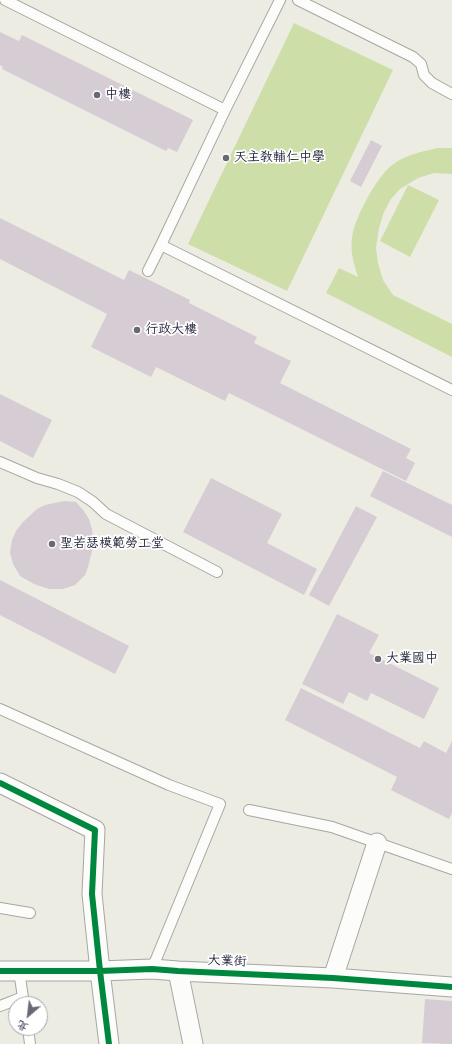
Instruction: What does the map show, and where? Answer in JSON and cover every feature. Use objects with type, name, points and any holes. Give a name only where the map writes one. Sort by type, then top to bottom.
[{"type":"street","points":[[0,783],[95,830],[92,894],[109,1044]]},
{"type":"street","points":[[333,978],[377,843]]},
{"type":"street","name":"大業街","points":[[0,971],[100,971],[152,969],[333,978],[452,987]]},
{"type":"street","points":[[178,971],[193,1044]]},
{"type":"lane","points":[[5,0],[225,110]]},
{"type":"lane","points":[[148,271],[225,110],[280,0]]},
{"type":"lane","points":[[298,0],[413,57],[421,64],[424,75],[432,83],[452,94]]},
{"type":"lane","points":[[161,246],[452,390]]},
{"type":"lane","points":[[0,462],[38,478],[78,492],[93,502],[106,514],[217,572]]},
{"type":"lane","points":[[0,709],[169,785],[220,804],[152,969]]},
{"type":"lane","points":[[250,810],[332,826],[452,869]]},
{"type":"lane","points":[[0,908],[30,913]]},
{"type":"lane","points":[[19,971],[23,996]]},
{"type":"green space","points":[[294,23],[393,70],[287,291],[188,244]]},
{"type":"green space","points":[[437,148],[452,148],[452,174],[434,173],[418,178],[400,189],[391,199],[384,212],[379,228],[376,248],[378,263],[383,280],[393,295],[452,324],[452,357],[326,293],[339,268],[358,277],[352,253],[352,238],[354,230],[361,210],[385,172],[401,159],[413,154]]},
{"type":"green space","points":[[408,185],[439,200],[410,257],[380,241]]},
{"type":"building","name":"中樓","points":[[0,32],[19,41],[22,35],[193,120],[177,152],[168,148],[166,151],[2,69],[3,67],[0,65]]},
{"type":"building","points":[[371,140],[382,146],[361,187],[350,181]]},
{"type":"building","points":[[0,218],[124,280],[129,270],[190,300],[189,303],[257,337],[254,343],[291,361],[280,383],[411,449],[406,458],[415,463],[406,481],[229,393],[225,401],[156,367],[151,377],[91,347],[107,314],[0,259]]},
{"type":"building","points":[[0,394],[52,420],[33,458],[0,441]]},
{"type":"building","points":[[383,471],[452,505],[452,537],[370,496]]},
{"type":"building","points":[[211,478],[282,514],[267,543],[317,569],[304,595],[183,532]]},
{"type":"building","name":"聖若瑟模範勞工堂","points":[[64,501],[76,502],[89,519],[92,529],[93,547],[85,575],[75,585],[63,589],[49,589],[34,584],[20,576],[13,564],[10,553],[12,540],[22,523],[37,509],[45,505]]},
{"type":"building","points":[[356,506],[377,517],[329,606],[309,595]]},
{"type":"building","points":[[0,580],[129,646],[115,674],[0,615]]},
{"type":"building","points":[[337,614],[379,635],[369,653],[439,688],[424,719],[371,693],[367,701],[349,692],[343,704],[302,684]]},
{"type":"building","points":[[301,688],[420,748],[424,741],[446,753],[452,741],[452,813],[449,819],[391,790],[397,777],[285,720]]},
{"type":"building","points":[[425,999],[452,1001],[452,1044],[422,1043]]},
{"type":"cycle path","points":[[0,783],[95,830],[92,894],[109,1044]]},
{"type":"cycle path","points":[[0,971],[100,971],[152,969],[333,978],[452,987]]},
{"type":"place","name":"中樓","points":[[97,95]]},
{"type":"place","name":"天主教輔仁中學","points":[[226,158]]},
{"type":"place","name":"行政大樓","points":[[137,330]]},
{"type":"place","name":"聖若瑟模範勞工堂","points":[[52,544]]},
{"type":"place","name":"大業國中","points":[[378,659]]}]
